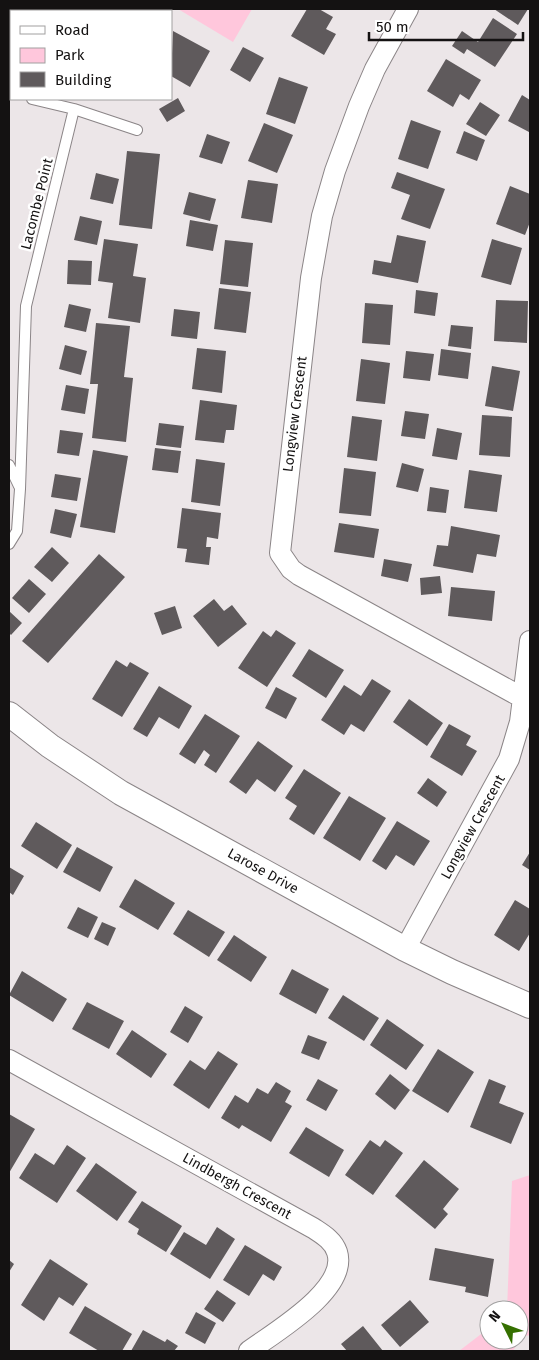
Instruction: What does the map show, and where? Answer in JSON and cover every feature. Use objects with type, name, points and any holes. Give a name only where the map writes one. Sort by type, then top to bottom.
[{"type":"street","name":"Longview Crescent","points":[[408,9],[378,62],[359,106],[335,171],[322,216],[311,278],[280,553],[291,569],[299,575],[524,698]]},
{"type":"street","name":"Longview Crescent","points":[[405,949],[500,779],[515,742],[524,698],[530,642]]},
{"type":"street","name":"Larose Drive","points":[[9,714],[50,746],[121,793],[405,949],[530,1006]]},
{"type":"street","name":"Lindbergh Crescent","points":[[9,1060],[328,1238],[337,1252],[338,1262],[332,1282],[312,1303],[249,1351]]},
{"type":"lane","points":[[36,100],[74,109],[137,130]]},
{"type":"lane","name":"Lacombe Point","points":[[9,544],[16,531],[20,489],[26,306],[74,109]]},
{"type":"lane","points":[[9,465],[20,489]]},
{"type":"green space","points":[[178,9],[252,9],[233,42]]},
{"type":"green space","points":[[530,1175],[529,1335],[529,1300],[507,1300],[512,1181]]},
{"type":"green space","points":[[479,1336],[479,1350],[514,1350],[513,1351],[459,1351]]},
{"type":"building","points":[[9,9],[79,9],[10,10],[9,27]]},
{"type":"building","points":[[307,9],[319,9],[333,17],[326,29],[336,34],[324,55],[291,36]]},
{"type":"building","points":[[494,9],[528,9],[518,25]]},
{"type":"building","points":[[493,18],[517,34],[495,67],[467,49],[464,54],[452,46],[462,31],[478,42]]},
{"type":"building","points":[[173,31],[210,51],[190,87],[172,77]]},
{"type":"building","points":[[243,47],[264,58],[250,82],[230,70]]},
{"type":"building","points":[[446,59],[481,80],[469,100],[460,94],[453,107],[427,91]]},
{"type":"building","points":[[279,77],[308,87],[295,124],[266,114]]},
{"type":"building","points":[[522,95],[530,100],[529,132],[508,121]]},
{"type":"building","points":[[178,98],[185,111],[167,122],[159,109]]},
{"type":"building","points":[[480,102],[500,115],[486,136],[466,124]]},
{"type":"building","points":[[411,120],[441,131],[428,169],[398,159]]},
{"type":"building","points":[[264,123],[293,135],[277,173],[248,161]]},
{"type":"building","points":[[464,131],[485,140],[477,161],[456,153]]},
{"type":"building","points":[[207,134],[230,142],[222,164],[199,157]]},
{"type":"building","points":[[127,151],[160,154],[152,229],[119,225]]},
{"type":"building","points":[[397,172],[445,189],[430,229],[401,219],[410,195],[391,188]]},
{"type":"building","points":[[96,173],[119,179],[113,204],[90,199]]},
{"type":"building","points":[[248,180],[278,184],[272,223],[241,218]]},
{"type":"building","points":[[510,186],[530,194],[530,222],[525,235],[496,224]]},
{"type":"building","points":[[189,192],[216,199],[210,221],[183,214]]},
{"type":"building","points":[[80,216],[102,221],[97,245],[74,240]]},
{"type":"building","points":[[190,220],[218,225],[213,251],[186,246]]},
{"type":"building","points":[[397,235],[426,241],[418,283],[372,274],[374,260],[391,263]]},
{"type":"building","points":[[104,239],[138,244],[133,276],[146,278],[140,323],[108,318],[113,283],[98,281]]},
{"type":"building","points":[[492,239],[522,248],[511,285],[481,277]]},
{"type":"building","points":[[225,240],[253,243],[248,287],[220,284]]},
{"type":"building","points":[[68,260],[92,261],[91,285],[67,284]]},
{"type":"building","points":[[219,288],[251,292],[246,333],[214,329]]},
{"type":"building","points":[[416,290],[438,293],[435,316],[414,313]]},
{"type":"building","points":[[496,300],[528,301],[527,343],[494,341]]},
{"type":"building","points":[[365,303],[393,305],[390,345],[362,343]]},
{"type":"building","points":[[69,304],[91,309],[86,332],[64,327]]},
{"type":"building","points":[[174,309],[200,312],[197,339],[171,336]]},
{"type":"building","points":[[96,323],[130,326],[124,377],[133,378],[126,442],[92,438],[98,384],[90,384]]},
{"type":"building","points":[[451,325],[473,327],[471,349],[448,346]]},
{"type":"building","points":[[65,345],[87,351],[81,375],[59,369]]},
{"type":"building","points":[[197,348],[226,351],[222,393],[192,389]]},
{"type":"building","points":[[441,349],[471,353],[468,379],[438,375]]},
{"type":"building","points":[[406,351],[434,354],[430,381],[403,378]]},
{"type":"building","points":[[361,359],[390,363],[385,404],[356,401]]},
{"type":"building","points":[[492,366],[520,371],[513,411],[485,406]]},
{"type":"building","points":[[66,385],[89,389],[85,414],[61,410]]},
{"type":"building","points":[[200,400],[237,405],[234,430],[226,430],[224,443],[195,440]]},
{"type":"building","points":[[405,411],[429,414],[425,439],[401,436]]},
{"type":"building","points":[[482,415],[512,417],[510,457],[479,455]]},
{"type":"building","points":[[352,416],[382,420],[377,461],[347,457]]},
{"type":"building","points":[[159,423],[184,426],[181,448],[156,445]]},
{"type":"building","points":[[437,428],[462,433],[457,460],[432,456]]},
{"type":"building","points":[[60,430],[83,433],[79,456],[57,453]]},
{"type":"building","points":[[155,448],[181,451],[178,473],[152,470]]},
{"type":"building","points":[[93,450],[128,456],[115,533],[80,527]]},
{"type":"building","points":[[196,459],[225,463],[220,506],[191,502]]},
{"type":"building","points":[[402,463],[424,469],[418,492],[396,487]]},
{"type":"building","points":[[344,468],[376,472],[371,516],[339,513]]},
{"type":"building","points":[[469,470],[502,475],[497,512],[464,508]]},
{"type":"building","points":[[55,474],[81,478],[77,501],[51,497]]},
{"type":"building","points":[[430,487],[449,490],[446,513],[427,511]]},
{"type":"building","points":[[182,508],[221,513],[218,539],[207,537],[206,547],[211,547],[209,565],[185,562],[187,549],[177,548]]},
{"type":"building","points":[[55,509],[77,514],[71,538],[50,533]]},
{"type":"building","points":[[339,523],[379,529],[374,558],[334,552]]},
{"type":"building","points":[[451,526],[500,535],[496,557],[477,554],[473,573],[433,566],[437,545],[448,546]]},
{"type":"building","points":[[52,547],[69,563],[52,582],[34,567]]},
{"type":"building","points":[[99,554],[125,577],[48,663],[22,641]]},
{"type":"building","points":[[384,559],[412,564],[408,582],[381,576]]},
{"type":"building","points":[[440,576],[442,593],[421,595],[420,578]]},
{"type":"building","points":[[29,579],[46,594],[29,613],[12,598]]},
{"type":"building","points":[[451,587],[495,591],[492,621],[448,616]]},
{"type":"building","points":[[214,599],[224,611],[232,605],[247,624],[218,647],[193,616]]},
{"type":"building","points":[[175,606],[182,628],[162,635],[154,613]]},
{"type":"building","points":[[9,611],[22,623],[11,635],[9,633]]},
{"type":"building","points":[[276,630],[296,643],[267,687],[238,668],[263,631],[271,637]]},
{"type":"building","points":[[309,649],[344,670],[326,698],[292,676]]},
{"type":"building","points":[[116,660],[127,667],[130,662],[149,673],[122,717],[92,699]]},
{"type":"building","points":[[372,679],[391,691],[364,732],[351,724],[344,735],[321,720],[344,685],[361,696]]},
{"type":"building","points":[[159,686],[192,706],[179,729],[159,717],[147,737],[133,729]]},
{"type":"building","points":[[276,687],[297,698],[286,719],[265,708]]},
{"type":"building","points":[[409,699],[443,723],[427,746],[393,722]]},
{"type":"building","points":[[205,714],[240,736],[216,773],[204,765],[210,755],[204,750],[195,764],[179,754]]},
{"type":"building","points":[[449,724],[471,736],[466,745],[477,751],[462,776],[430,757]]},
{"type":"building","points":[[258,741],[293,766],[275,792],[257,779],[246,794],[229,782]]},
{"type":"building","points":[[304,769],[341,793],[314,835],[289,819],[297,806],[285,798]]},
{"type":"building","points":[[428,778],[447,792],[437,807],[417,793]]},
{"type":"building","points":[[349,796],[386,818],[360,861],[323,838]]},
{"type":"building","points":[[397,821],[430,841],[414,866],[396,855],[386,870],[372,861]]},
{"type":"building","points":[[36,822],[72,845],[57,869],[21,846]]},
{"type":"building","points":[[77,847],[113,867],[100,892],[63,872]]},
{"type":"building","points":[[530,852],[530,870],[522,865]]},
{"type":"building","points":[[9,867],[24,876],[13,895],[9,892]]},
{"type":"building","points":[[135,879],[175,903],[158,930],[119,907]]},
{"type":"building","points":[[515,900],[530,909],[530,933],[519,951],[494,935]]},
{"type":"building","points":[[78,907],[98,917],[88,938],[67,928]]},
{"type":"building","points":[[188,910],[225,932],[209,957],[173,934]]},
{"type":"building","points":[[102,922],[116,928],[108,946],[94,939]]},
{"type":"building","points":[[234,935],[267,957],[251,982],[217,960]]},
{"type":"building","points":[[292,969],[329,989],[316,1014],[279,994]]},
{"type":"building","points":[[22,971],[67,999],[53,1022],[9,995]]},
{"type":"building","points":[[343,995],[379,1018],[364,1041],[328,1018]]},
{"type":"building","points":[[87,1002],[124,1021],[109,1049],[72,1029]]},
{"type":"building","points":[[185,1006],[203,1017],[188,1043],[170,1032]]},
{"type":"building","points":[[387,1019],[424,1045],[406,1070],[370,1045]]},
{"type":"building","points":[[132,1030],[167,1054],[151,1078],[116,1054]]},
{"type":"building","points":[[308,1035],[327,1042],[319,1060],[301,1053]]},
{"type":"building","points":[[438,1049],[474,1072],[448,1113],[412,1091]]},
{"type":"building","points":[[218,1051],[238,1064],[209,1109],[173,1085],[190,1060],[205,1070]]},
{"type":"building","points":[[390,1074],[410,1090],[395,1110],[375,1094]]},
{"type":"building","points":[[318,1079],[338,1090],[326,1111],[306,1100]]},
{"type":"building","points":[[489,1079],[506,1086],[499,1103],[524,1113],[511,1144],[470,1127]]},
{"type":"building","points":[[276,1082],[291,1091],[285,1102],[292,1106],[271,1142],[242,1125],[239,1129],[221,1118],[235,1095],[248,1103],[257,1088],[268,1094]]},
{"type":"building","points":[[9,1114],[35,1129],[9,1173]]},
{"type":"building","points":[[306,1127],[344,1150],[329,1177],[289,1153]]},
{"type":"building","points":[[370,1140],[380,1147],[385,1140],[403,1153],[373,1195],[345,1175]]},
{"type":"building","points":[[67,1145],[86,1158],[57,1203],[19,1178],[35,1153],[54,1165]]},
{"type":"building","points":[[424,1160],[459,1189],[443,1209],[448,1214],[435,1229],[395,1196]]},
{"type":"building","points":[[96,1163],[137,1192],[117,1221],[76,1191]]},
{"type":"building","points":[[142,1201],[182,1226],[166,1252],[137,1234],[139,1229],[128,1222]]},
{"type":"building","points":[[217,1227],[235,1239],[210,1279],[170,1254],[184,1232],[206,1245]]},
{"type":"building","points":[[245,1245],[282,1267],[274,1281],[263,1274],[249,1296],[223,1280]]},
{"type":"building","points":[[435,1248],[494,1259],[488,1297],[465,1292],[466,1287],[429,1280]]},
{"type":"building","points":[[50,1259],[88,1284],[73,1306],[59,1297],[44,1321],[21,1305]]},
{"type":"building","points":[[9,1260],[14,1264],[9,1272]]},
{"type":"building","points":[[217,1290],[236,1303],[223,1322],[204,1309]]},
{"type":"building","points":[[410,1300],[429,1322],[400,1347],[381,1325]]},
{"type":"building","points":[[85,1306],[132,1334],[122,1351],[99,1351],[69,1333]]},
{"type":"building","points":[[196,1312],[216,1323],[205,1344],[185,1333]]},
{"type":"building","points":[[363,1326],[383,1351],[347,1351],[341,1344]]},
{"type":"building","points":[[143,1330],[165,1342],[167,1339],[178,1346],[174,1351],[131,1351]]}]
